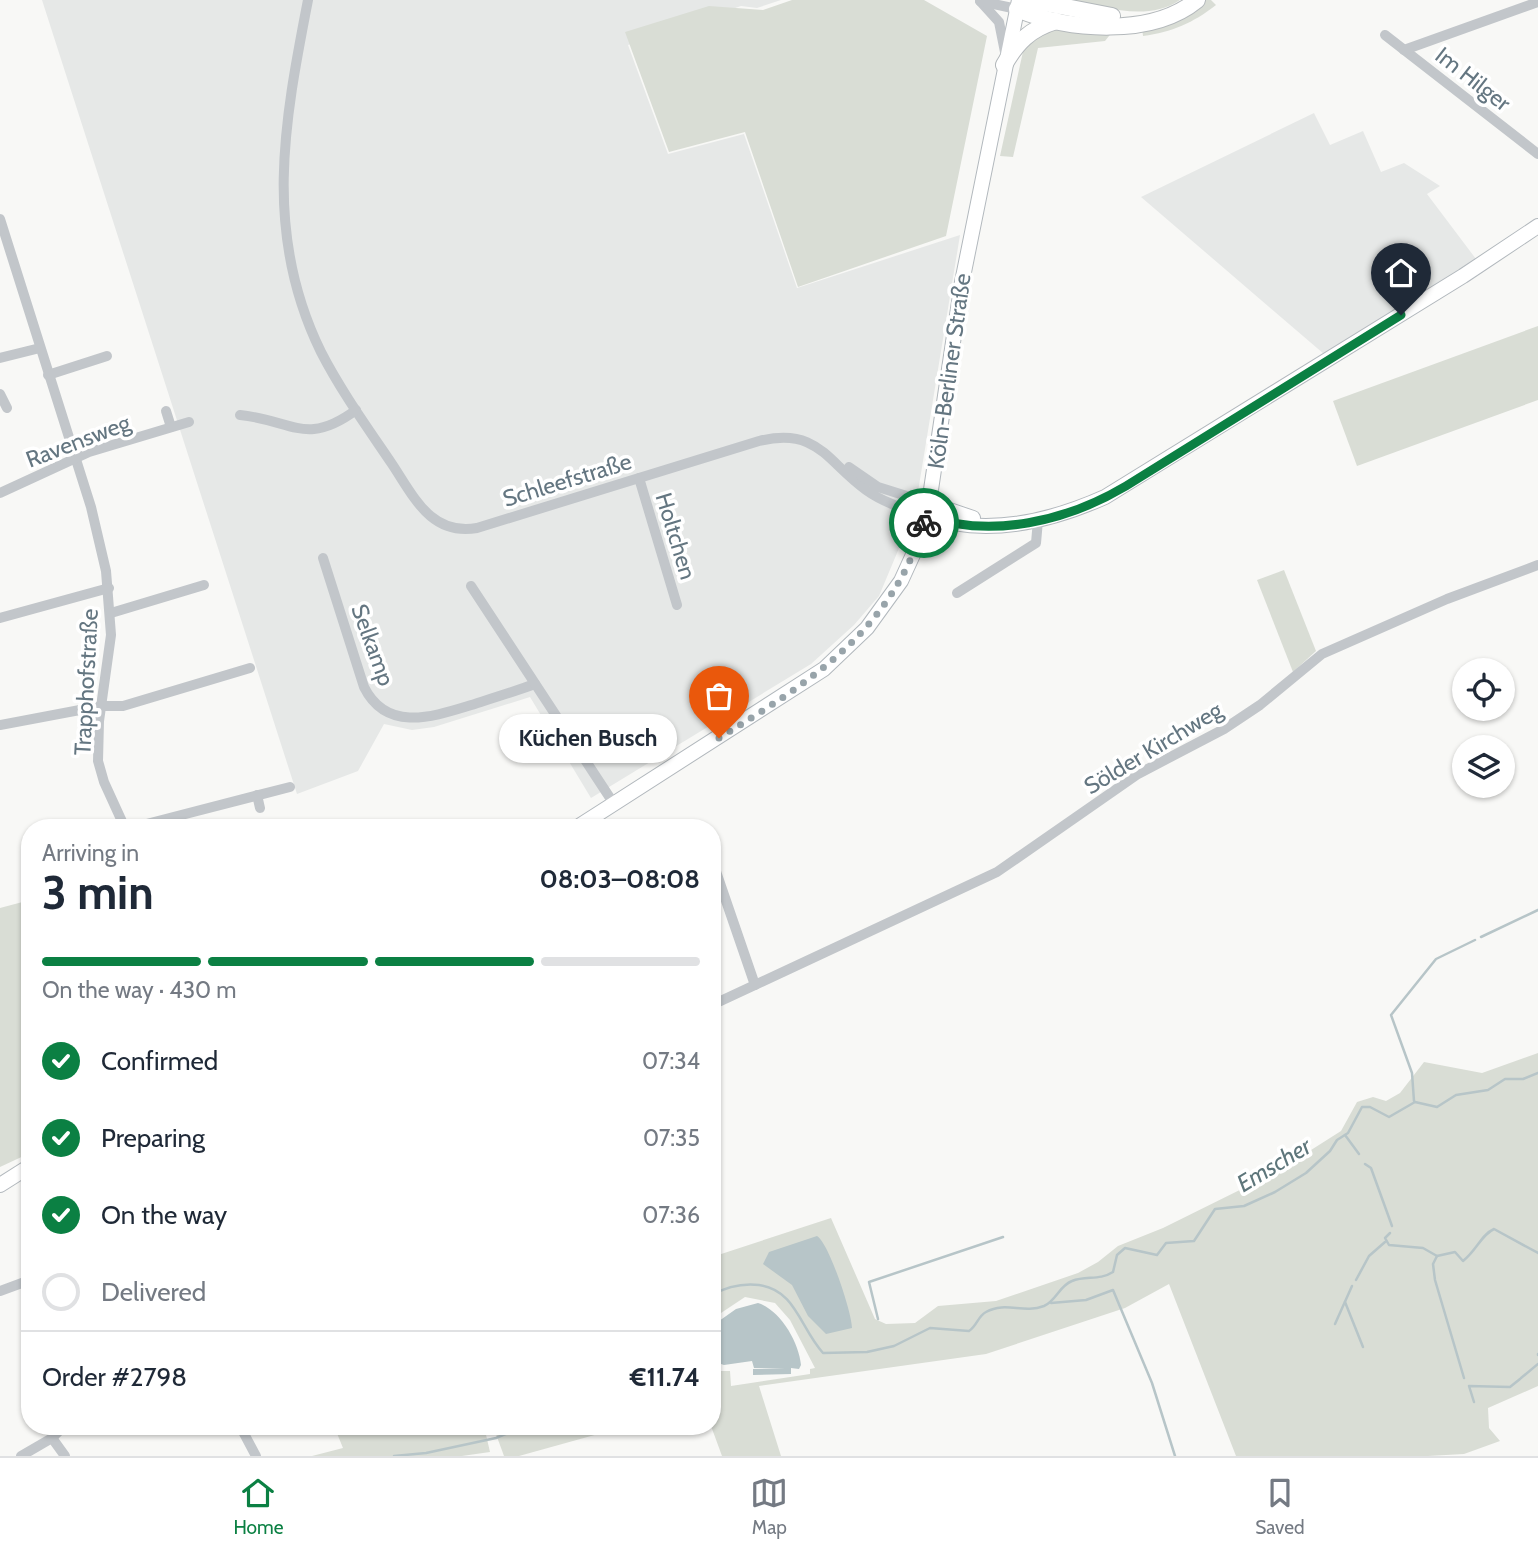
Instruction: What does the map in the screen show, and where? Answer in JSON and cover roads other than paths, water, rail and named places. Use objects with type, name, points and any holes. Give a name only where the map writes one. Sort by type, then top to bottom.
[{"type":"highway","points":[[1022,3],[1112,16],[1138,17],[1160,13],[1188,0]]},
{"type":"highway","points":[[1057,9],[1117,26],[1149,24],[1179,13],[1197,0]]},
{"type":"highway","points":[[1004,65],[1031,30],[1057,9]]},
{"type":"main road","name":"Köln-Berliner Straße","points":[[590,819],[785,697],[846,650],[867,628],[901,581],[927,510],[962,282],[1004,65],[1022,3]]},
{"type":"main road","points":[[927,510],[941,521],[1005,527],[1079,509],[1122,488],[1463,276],[1538,226]]},
{"type":"main road","points":[[0,1185],[21,1172]]},
{"type":"street","name":"Schleefstraße","points":[[308,0],[284,136],[284,225],[292,269],[308,322],[331,370],[426,513],[448,528],[477,528],[780,438],[809,443],[839,463],[854,481],[876,496],[927,510]]},
{"type":"street","points":[[978,1],[1022,3]]},
{"type":"street","points":[[978,1],[1001,26],[1004,65]]},
{"type":"street","points":[[1404,50],[1538,2]]},
{"type":"street","name":"Im Hilger","points":[[1385,35],[1538,154]]},
{"type":"street","name":"Trapphofstraße","points":[[0,221],[97,529],[109,588],[111,635],[101,706],[99,761],[104,782],[121,819]]},
{"type":"street","points":[[0,358],[40,348]]},
{"type":"street","points":[[48,375],[107,356]]},
{"type":"street","points":[[0,394],[7,408]]},
{"type":"street","points":[[240,415],[305,430],[335,424],[356,410]]},
{"type":"street","points":[[166,411],[171,427]]},
{"type":"street","name":"Ravensweg","points":[[0,493],[76,459],[189,422]]},
{"type":"street","name":"Holtchen","points":[[639,478],[677,605]]},
{"type":"street","points":[[957,593],[1036,543],[1038,520]]},
{"type":"street","name":"Selkamp","points":[[323,558],[364,687],[375,705],[385,713],[400,718],[425,718],[535,684]]},
{"type":"street","name":"Sölder Kirchweg","points":[[721,1001],[996,872],[1138,774],[1242,717],[1322,654],[1447,599],[1538,565]]},
{"type":"street","points":[[111,613],[204,586]]},
{"type":"street","points":[[471,586],[614,804]]},
{"type":"street","points":[[0,618],[109,588]]},
{"type":"street","points":[[0,725],[101,706],[123,706],[250,667]]},
{"type":"street","points":[[165,819],[290,787]]},
{"type":"street","points":[[257,795],[260,808]]},
{"type":"street","points":[[721,894],[755,985]]},
{"type":"street","points":[[0,1292],[21,1284]]},
{"type":"street","points":[[21,1456],[55,1435]]},
{"type":"street","points":[[248,1435],[256,1456]]},
{"type":"street","points":[[52,1438],[65,1456]]},
{"type":"waterway","points":[[1481,937],[1538,910]]},
{"type":"waterway","points":[[1414,1101],[1412,1073],[1391,1015],[1436,959],[1475,940]]},
{"type":"waterway","name":"Emscher","points":[[721,1291],[741,1285],[759,1285],[781,1294],[796,1311],[823,1353],[867,1352],[894,1346],[930,1328],[969,1331],[983,1314],[993,1309],[1029,1309],[1044,1306],[1072,1281],[1113,1272],[1117,1255],[1125,1248],[1157,1255],[1166,1243],[1194,1241],[1215,1209],[1244,1206],[1275,1192],[1306,1173],[1330,1151],[1337,1140],[1348,1133],[1362,1107],[1370,1107],[1389,1117],[1415,1102],[1437,1107],[1456,1095],[1488,1090],[1505,1079],[1523,1079],[1538,1073]]},
{"type":"waterway","points":[[1345,1135],[1359,1154]]},
{"type":"waterway","points":[[1365,1164],[1371,1168],[1392,1226]]},
{"type":"waterway","points":[[1437,1256],[1455,1252],[1463,1261],[1494,1229],[1538,1253]]},
{"type":"waterway","points":[[1390,1233],[1385,1238],[1389,1245],[1423,1248],[1437,1256]]},
{"type":"waterway","points":[[878,1319],[869,1282],[1003,1237]]},
{"type":"waterway","points":[[1356,1280],[1369,1256],[1385,1242]]},
{"type":"waterway","points":[[1437,1256],[1433,1264],[1435,1280],[1464,1378]]},
{"type":"waterway","points":[[1335,1324],[1352,1286]]},
{"type":"waterway","points":[[1051,1303],[1086,1300],[1113,1290],[1152,1383],[1175,1456]]},
{"type":"waterway","points":[[1345,1302],[1363,1347]]},
{"type":"waterway","points":[[1521,1378],[1538,1364]]},
{"type":"waterway","points":[[1474,1402],[1469,1386],[1510,1387],[1520,1379]]},
{"type":"waterway","name":"Emscher","points":[[394,1456],[426,1453],[503,1435]]},
{"type":"place","name":"Küchen Busch","points":[[719,738]]}]
